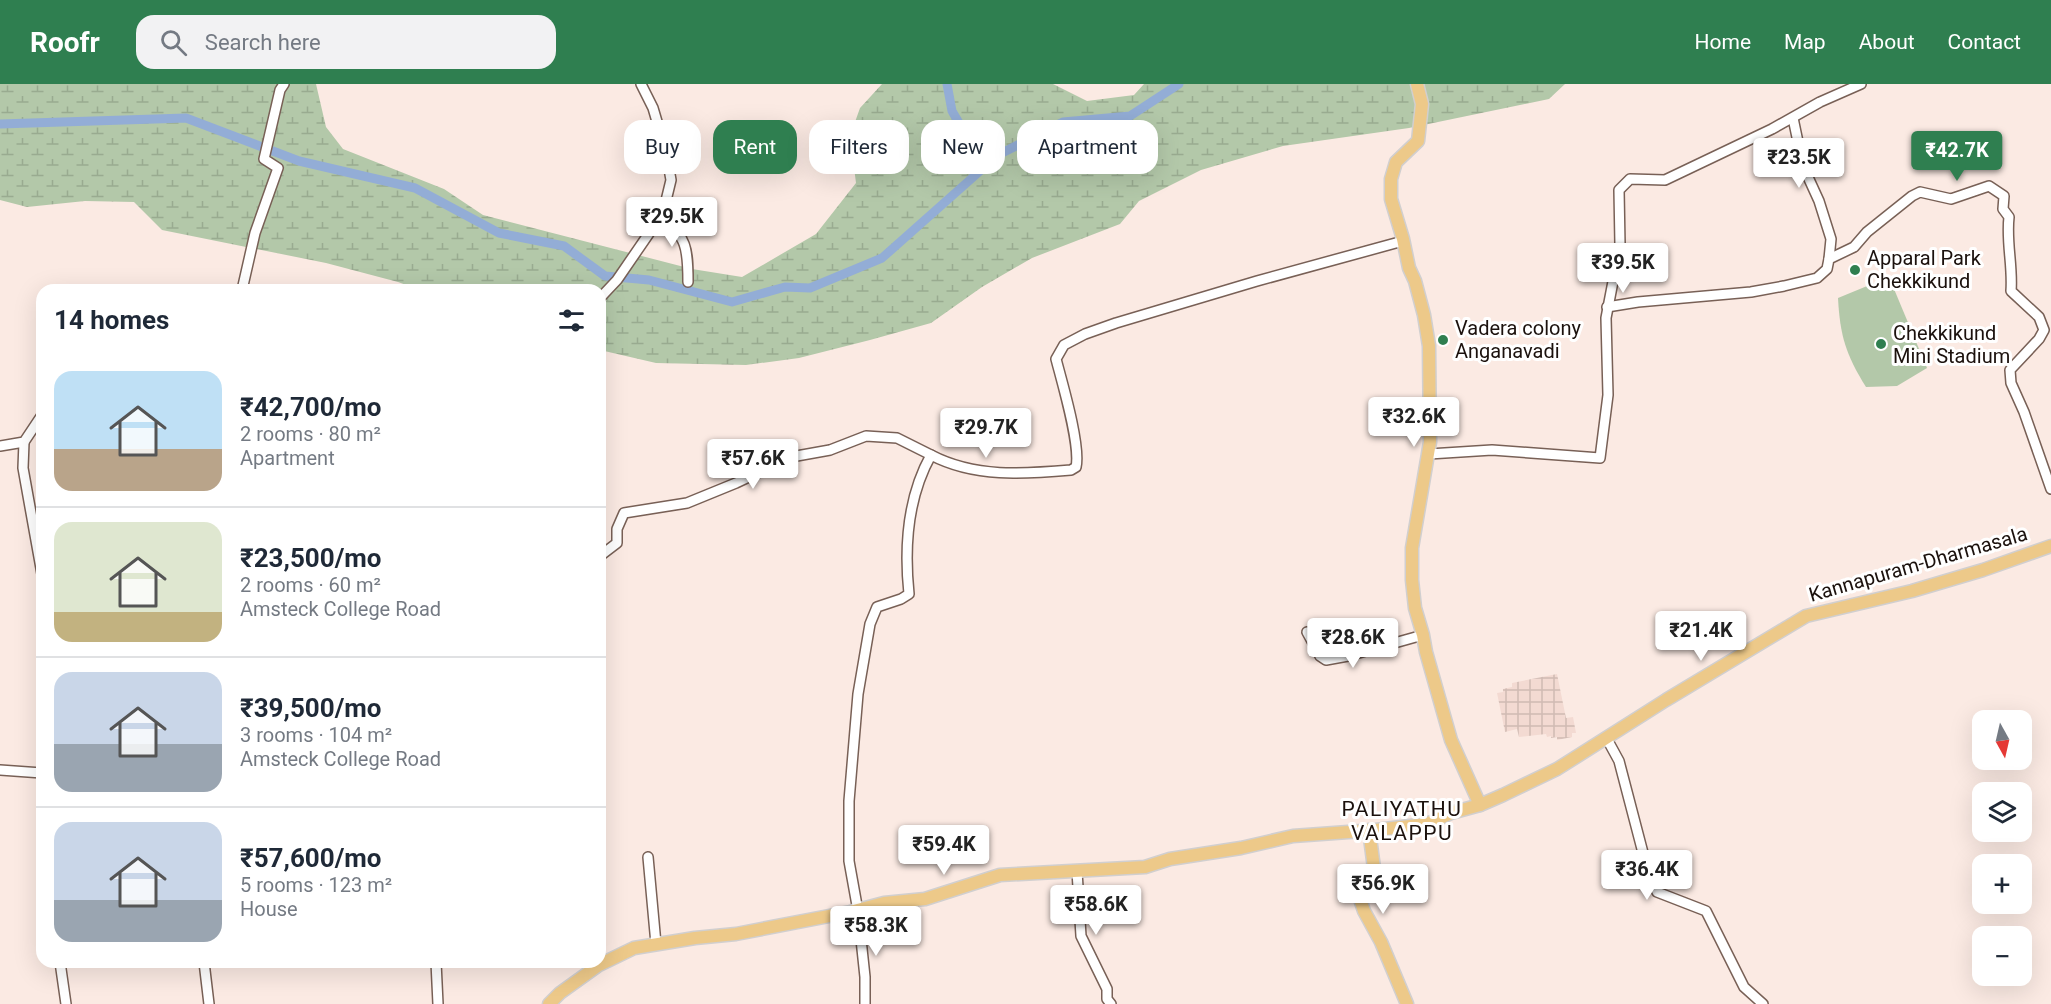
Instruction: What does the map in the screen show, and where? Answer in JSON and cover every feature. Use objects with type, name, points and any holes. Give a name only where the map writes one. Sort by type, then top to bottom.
[{"type":"main road","points":[[1417,84],[1422,104],[1418,141],[1396,162],[1391,178],[1391,199],[1409,268],[1415,281],[1430,346],[1429,454],[1421,488],[1412,548],[1412,580],[1415,608],[1451,740],[1480,805]]},
{"type":"main road","name":"Kannapuram-Dharmasala","points":[[606,960],[633,948],[736,934],[884,903],[925,899],[1000,875],[1145,867],[1170,858],[1241,848],[1293,837],[1427,824],[1451,813],[1480,805],[1557,769],[1806,616],[1912,591],[1983,570],[2051,546]]},
{"type":"main road","points":[[1369,830],[1374,868],[1358,893],[1407,1004]]},
{"type":"main road","name":"Kannapuram-Dharmasala","points":[[549,1004],[592,968]]},
{"type":"street","points":[[243,284],[255,233],[278,168],[266,152],[280,90],[284,84]]},
{"type":"street","points":[[1429,454],[1492,450],[1600,458],[1608,395],[1607,307],[1620,245],[1619,190],[1630,179],[1665,180],[1772,129],[1820,102],[1861,84]]},
{"type":"street","points":[[606,292],[619,278],[663,213],[671,180],[666,152],[644,85]]},
{"type":"street","points":[[1607,307],[1751,292],[1817,278],[1827,269],[1831,239],[1819,201],[1803,166],[1793,117]]},
{"type":"street","points":[[1829,258],[1854,248],[1867,232],[1889,213],[1920,192],[1951,199],[1989,186],[2004,196],[2003,209],[2009,217],[2007,234],[2012,279],[2011,291],[2039,317],[2044,330],[2039,339],[2010,370],[2011,383],[2024,412],[2051,489]]},
{"type":"street","points":[[663,213],[683,238],[688,259],[688,282]]},
{"type":"street","points":[[606,551],[617,543],[617,529],[624,513],[687,503],[791,457],[830,450],[866,436],[897,438],[931,455],[982,472],[1016,474],[1071,470],[1076,467],[1076,451],[1072,422],[1056,359],[1064,345],[1085,333],[1183,302],[1403,241]]},
{"type":"street","points":[[36,424],[24,442],[23,468],[36,541]]},
{"type":"street","points":[[0,446],[24,442]]},
{"type":"street","points":[[865,1004],[858,910],[849,861],[849,801],[858,694],[870,624],[877,607],[909,594],[906,538],[913,501],[924,467],[931,455]]},
{"type":"street","points":[[1307,632],[1320,656],[1326,660],[1424,635]]},
{"type":"street","points":[[1606,740],[1619,761],[1648,872],[1657,892],[1706,911],[1744,987],[1763,1004]]},
{"type":"street","points":[[0,770],[36,772]]},
{"type":"street","points":[[648,857],[656,944]]},
{"type":"street","points":[[1077,872],[1081,936],[1107,990],[1107,999],[1111,1004]]},
{"type":"street","points":[[61,968],[66,1004]]},
{"type":"street","points":[[205,968],[209,1004]]},
{"type":"street","points":[[436,968],[438,1004]]},
{"type":"shaded area","points":[[1557,674],[1566,718],[1573,717],[1576,733],[1572,733],[1572,737],[1557,740],[1557,737],[1547,737],[1546,734],[1519,737],[1517,729],[1505,732],[1497,693],[1512,687],[1512,683]]},
{"type":"green space","points":[[0,84],[316,84],[326,127],[343,149],[444,189],[483,215],[692,269],[742,277],[816,234],[856,183],[855,174],[909,174],[909,120],[856,120],[860,108],[882,84],[1053,84],[1087,101],[1134,95],[1144,84],[1565,84],[1549,99],[1409,128],[1283,146],[1201,170],[1139,201],[1120,224],[1032,258],[982,287],[931,323],[799,358],[746,365],[656,363],[606,351],[606,284],[403,284],[326,263],[162,230],[134,202],[85,201],[27,207],[0,200]]},
{"type":"green space","name":"Chekkikund Mini Stadium","points":[[1889,277],[1927,368],[1897,386],[1866,387],[1845,345],[1838,298]]},
{"type":"waterway","points":[[947,84],[952,111],[957,120]]},
{"type":"waterway","points":[[0,124],[186,118],[299,161],[415,188],[499,233],[564,246],[605,276],[649,280],[732,302],[785,287],[810,288],[882,258],[998,155],[1063,122],[1130,116],[1179,84]]},
{"type":"place","name":"Apparal Park Chekkikund","points":[[1855,270]]},
{"type":"place","name":"Vadera colony Anganavadi","points":[[1443,340]]},
{"type":"place","name":"Chekkikund Mini Stadium","points":[[1881,344]]},
{"type":"district","name":"PALIYATHU VALAPPU","points":[[1402,821]]}]
